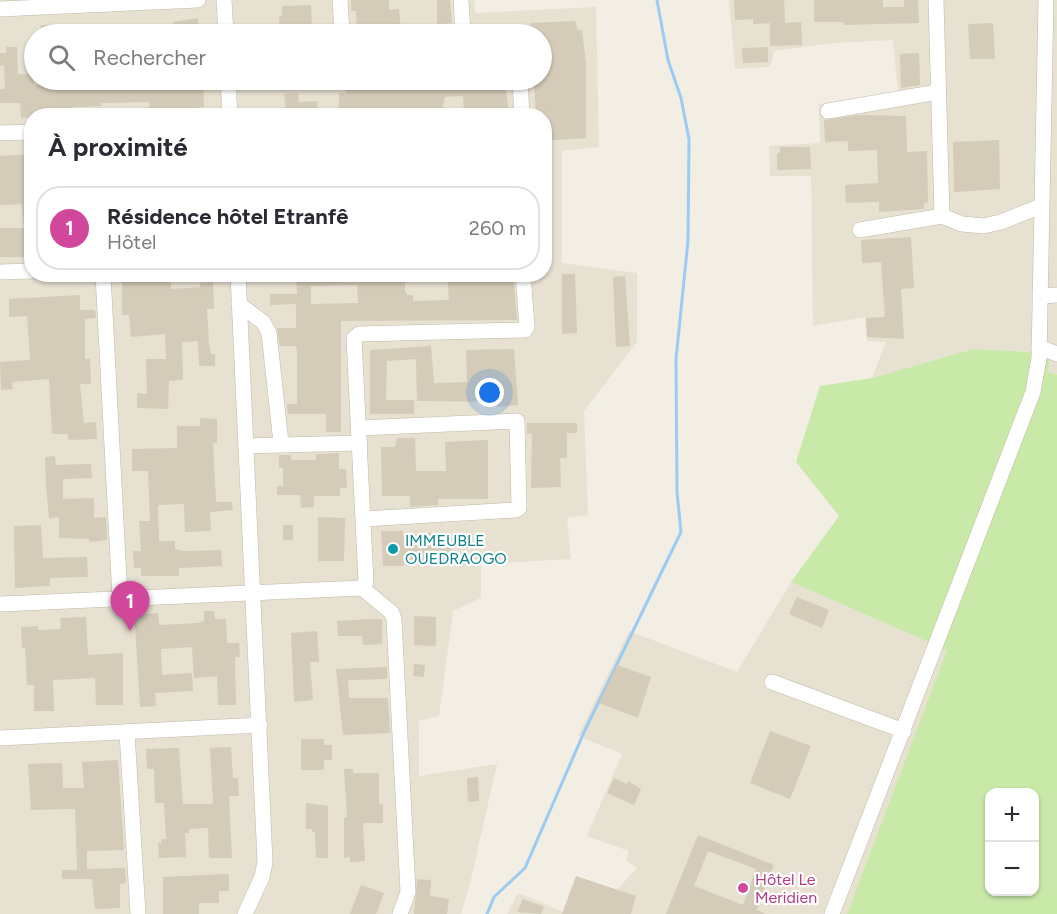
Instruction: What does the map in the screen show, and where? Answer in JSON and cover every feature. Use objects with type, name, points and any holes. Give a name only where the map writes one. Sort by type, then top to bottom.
[{"type":"street","points":[[0,9],[198,0]]},
{"type":"street","points":[[224,0],[225,24]]},
{"type":"street","points":[[340,0],[341,24]]},
{"type":"street","points":[[461,0],[462,24]]},
{"type":"street","points":[[936,0],[942,216]]},
{"type":"street","points":[[832,914],[1033,392],[1039,347],[1041,206],[1050,99],[1046,0]]},
{"type":"street","points":[[229,90],[230,108]]},
{"type":"street","points":[[521,90],[522,108]]},
{"type":"street","points":[[828,111],[938,92]]},
{"type":"street","points":[[0,133],[24,132]]},
{"type":"street","points":[[860,230],[942,216],[962,224],[983,226],[1001,222],[1041,206]]},
{"type":"street","points":[[0,272],[24,271]]},
{"type":"street","points":[[103,282],[120,598]]},
{"type":"street","points":[[238,282],[254,591],[265,862],[262,877],[245,914]]},
{"type":"street","points":[[362,588],[366,582],[364,519],[354,338],[356,335],[525,330],[527,327],[524,282]]},
{"type":"street","points":[[1040,296],[1057,295]]},
{"type":"street","points":[[239,304],[263,322],[269,333],[281,443]]},
{"type":"street","points":[[1039,347],[1057,354]]},
{"type":"street","points":[[246,446],[517,421],[519,508],[516,510],[364,519]]},
{"type":"street","points":[[0,604],[362,588],[392,613],[394,619],[408,892],[400,914]]},
{"type":"street","points":[[772,682],[904,731]]},
{"type":"street","points":[[0,738],[260,725]]},
{"type":"street","points":[[127,732],[138,914]]},
{"type":"shaded area","points":[[0,0],[474,0],[475,13],[596,7],[599,147],[562,151],[562,263],[637,273],[637,342],[584,411],[588,515],[567,518],[571,559],[481,564],[481,598],[453,611],[439,716],[419,721],[419,776],[497,764],[461,914],[0,914]]},
{"type":"shaded area","points":[[729,0],[1057,0],[1057,375],[1048,372],[1050,353],[973,349],[872,378],[886,342],[867,341],[865,317],[813,326],[811,176],[770,176],[769,146],[820,143],[819,104],[898,92],[893,40],[833,43],[774,51],[770,67],[735,69]]},
{"type":"shaded area","points":[[791,582],[947,650],[847,914],[595,914],[637,868],[626,860],[629,851],[587,836],[622,754],[578,736],[629,631],[737,672]]},
{"type":"shaded area","points":[[518,893],[568,914],[507,914]]},
{"type":"green space","points":[[973,349],[1050,353],[1048,372],[1057,375],[1057,914],[847,914],[947,650],[791,582],[839,516],[796,462],[820,386],[872,378]]},
{"type":"building","points":[[351,0],[389,0],[389,10],[399,9],[400,24],[357,24],[356,11],[351,11]]},
{"type":"building","points":[[437,0],[450,0],[452,23],[437,24]]},
{"type":"building","points":[[734,0],[784,0],[785,23],[801,22],[802,45],[770,46],[770,23],[753,24],[753,19],[735,20]]},
{"type":"building","points":[[814,0],[883,0],[883,7],[904,7],[904,0],[918,0],[919,23],[844,25],[844,22],[814,22]]},
{"type":"building","points":[[311,5],[312,24],[279,24],[282,6]]},
{"type":"building","points":[[198,18],[198,24],[173,24],[173,22]]},
{"type":"building","points":[[575,21],[578,30],[582,30],[586,64],[586,138],[552,140],[552,108],[536,108],[535,90],[552,90],[552,24],[530,23]]},
{"type":"building","points":[[993,23],[995,59],[970,59],[968,24]]},
{"type":"building","points":[[6,47],[17,47],[18,74],[24,74],[24,90],[203,90],[204,107],[149,108],[149,102],[101,103],[101,106],[73,108],[24,108],[24,118],[21,118],[20,103],[0,103],[0,89],[5,89],[4,65],[0,66],[0,53],[6,53]]},
{"type":"building","points":[[768,47],[768,62],[743,63],[742,48]]},
{"type":"building","points":[[919,53],[920,85],[901,88],[900,54]]},
{"type":"building","points":[[346,90],[506,90],[508,108],[464,108],[463,96],[445,97],[443,108],[339,108],[339,93],[346,93]]},
{"type":"building","points":[[298,93],[299,102],[317,101],[318,108],[285,108],[284,94]]},
{"type":"building","points":[[860,115],[906,116],[907,152],[927,151],[928,202],[924,203],[924,209],[879,212],[879,202],[846,203],[845,185],[878,183],[877,150],[848,151],[848,141],[825,142],[824,120]]},
{"type":"building","points":[[999,140],[1000,189],[954,192],[953,142]]},
{"type":"building","points":[[780,147],[810,147],[811,169],[777,170],[777,153],[780,153]]},
{"type":"building","points":[[24,154],[24,228],[22,204],[0,205],[0,156]]},
{"type":"building","points":[[0,228],[24,228],[24,257],[0,257]]},
{"type":"building","points":[[911,237],[914,288],[901,289],[904,339],[867,337],[866,318],[885,317],[881,262],[862,263],[861,240]]},
{"type":"building","points":[[562,274],[575,274],[577,333],[562,334]]},
{"type":"building","points":[[625,276],[630,346],[616,347],[613,277]]},
{"type":"building","points":[[122,282],[171,282],[171,289],[200,287],[200,283],[213,282],[214,309],[207,309],[209,345],[211,354],[215,354],[215,366],[199,366],[198,341],[182,342],[183,380],[169,381],[168,409],[137,408],[137,393],[147,394],[146,359],[166,359],[165,334],[131,337],[129,315],[122,315]]},
{"type":"building","points":[[296,282],[405,282],[407,295],[413,295],[413,301],[449,300],[448,282],[514,282],[517,320],[341,321],[341,432],[326,432],[326,414],[288,414],[287,404],[297,404],[297,353],[296,346],[280,346],[277,328],[296,328],[296,304],[270,305],[270,294],[297,294]],"holes":[[[357,285],[358,303],[311,304],[311,286]]]},
{"type":"building","points":[[80,295],[80,310],[95,310],[96,318],[85,319],[85,359],[90,359],[91,384],[80,384],[84,423],[96,422],[97,439],[68,440],[68,434],[52,434],[49,379],[12,382],[13,389],[1,390],[0,362],[30,360],[27,316],[9,317],[9,299]]},
{"type":"building","points":[[431,346],[434,383],[467,382],[466,350],[514,349],[518,405],[497,407],[497,402],[417,401],[416,359],[387,361],[386,400],[414,400],[414,414],[370,414],[370,350]]},
{"type":"building","points":[[200,418],[217,419],[217,443],[213,443],[216,502],[232,502],[233,510],[210,512],[211,531],[185,532],[184,504],[158,505],[159,541],[175,541],[175,549],[183,551],[221,550],[222,566],[179,568],[179,576],[141,576],[141,568],[134,568],[133,551],[141,551],[139,521],[150,521],[148,471],[132,471],[132,449],[177,448],[177,426],[200,426]]},
{"type":"building","points":[[527,423],[577,423],[577,433],[567,433],[567,458],[560,458],[561,487],[531,488],[532,434],[527,434]]},
{"type":"building","points":[[397,438],[415,438],[416,471],[446,471],[445,442],[488,440],[488,499],[438,499],[438,505],[410,507],[410,496],[382,496],[381,447],[395,447]]},
{"type":"building","points":[[339,453],[339,469],[346,469],[347,488],[340,488],[340,496],[314,496],[314,507],[301,508],[300,495],[277,495],[277,486],[283,486],[283,468],[279,468],[279,455],[291,455],[291,460],[316,460],[316,454]]},
{"type":"building","points":[[55,456],[56,465],[91,464],[92,478],[63,479],[63,499],[94,498],[94,518],[106,517],[107,540],[89,542],[89,539],[59,538],[59,517],[49,518],[46,486],[45,457]]},
{"type":"building","points":[[318,517],[345,518],[344,561],[318,561]]},
{"type":"building","points":[[41,525],[43,558],[87,557],[88,577],[50,578],[50,586],[15,588],[14,526]]},
{"type":"building","points":[[283,525],[293,525],[293,540],[283,540]]},
{"type":"building","points":[[381,531],[403,531],[403,537],[421,537],[421,533],[451,533],[452,565],[429,565],[429,561],[404,561],[404,566],[383,566]]},
{"type":"building","points":[[797,597],[829,610],[822,628],[789,614]]},
{"type":"building","points":[[204,611],[214,611],[215,619],[226,619],[227,643],[239,643],[240,657],[235,657],[236,705],[218,705],[217,676],[194,678],[192,647],[161,649],[162,675],[192,673],[193,691],[155,693],[156,706],[140,707],[135,625],[130,625],[129,615],[158,613],[159,625],[198,623],[204,621]]},
{"type":"building","points":[[414,616],[436,617],[436,646],[414,645]]},
{"type":"building","points":[[86,617],[88,655],[123,653],[123,705],[96,705],[95,678],[53,680],[54,711],[34,711],[34,685],[27,685],[25,647],[22,648],[21,627],[38,626],[38,630],[61,629],[60,618]]},
{"type":"building","points":[[382,619],[382,644],[363,645],[362,636],[338,636],[337,621]]},
{"type":"building","points":[[317,631],[319,662],[310,662],[313,700],[294,702],[291,633]]},
{"type":"building","points":[[414,664],[425,665],[424,677],[413,676]]},
{"type":"building","points":[[617,665],[651,677],[638,718],[599,703]]},
{"type":"building","points":[[387,667],[387,679],[348,680],[349,698],[388,698],[390,733],[343,735],[336,669]]},
{"type":"building","points":[[770,731],[811,746],[790,799],[750,783]]},
{"type":"building","points":[[301,739],[324,739],[324,745],[332,745],[332,760],[324,760],[324,770],[301,770]]},
{"type":"building","points":[[231,747],[233,778],[238,778],[239,796],[229,796],[232,858],[209,858],[208,828],[189,829],[189,833],[185,833],[186,857],[159,858],[158,843],[162,843],[161,839],[166,839],[164,803],[155,803],[154,769],[147,769],[146,749],[179,748],[183,804],[213,804],[210,748]]},
{"type":"building","points":[[118,760],[124,850],[87,851],[87,869],[125,868],[126,883],[120,884],[120,908],[95,909],[92,879],[62,879],[62,870],[77,870],[75,809],[31,810],[28,764],[62,763],[63,788],[84,788],[82,762]]},
{"type":"building","points":[[344,769],[353,769],[353,773],[379,773],[379,804],[383,804],[383,823],[363,823],[365,861],[350,862],[350,857],[344,858],[344,818],[347,817]]},
{"type":"building","points":[[478,777],[479,801],[468,802],[467,778]]},
{"type":"building","points":[[614,778],[627,784],[628,781],[641,789],[634,805],[607,793]]},
{"type":"building","points":[[306,803],[328,806],[328,858],[316,858],[315,832],[312,832],[312,829],[306,829]]},
{"type":"building","points":[[698,835],[774,865],[757,910],[766,914],[666,914]],"holes":[[[708,851],[756,869],[743,905],[694,886]]]},
{"type":"building","points":[[229,874],[229,891],[219,891],[219,903],[199,903],[199,914],[163,914],[163,877]]},
{"type":"building","points":[[576,876],[636,896],[631,914],[562,914]]},
{"type":"building","points":[[417,879],[431,880],[430,896],[449,899],[447,914],[414,914]]},
{"type":"building","points":[[361,885],[384,893],[376,914],[350,914]]},
{"type":"building","points":[[523,899],[544,907],[541,914],[517,912]]},
{"type":"waterway","points":[[487,914],[494,897],[525,868],[585,730],[681,532],[677,492],[676,359],[688,241],[689,139],[681,98],[668,60],[657,0]]},
{"type":"place","name":"IMMEUBLE OUEDRAOGO","points":[[393,549]]},
{"type":"place","name":"Résidence hôtel Etranfê","points":[[130,631]]},
{"type":"place","name":"Hôtel Le Meridien","points":[[743,888]]}]
